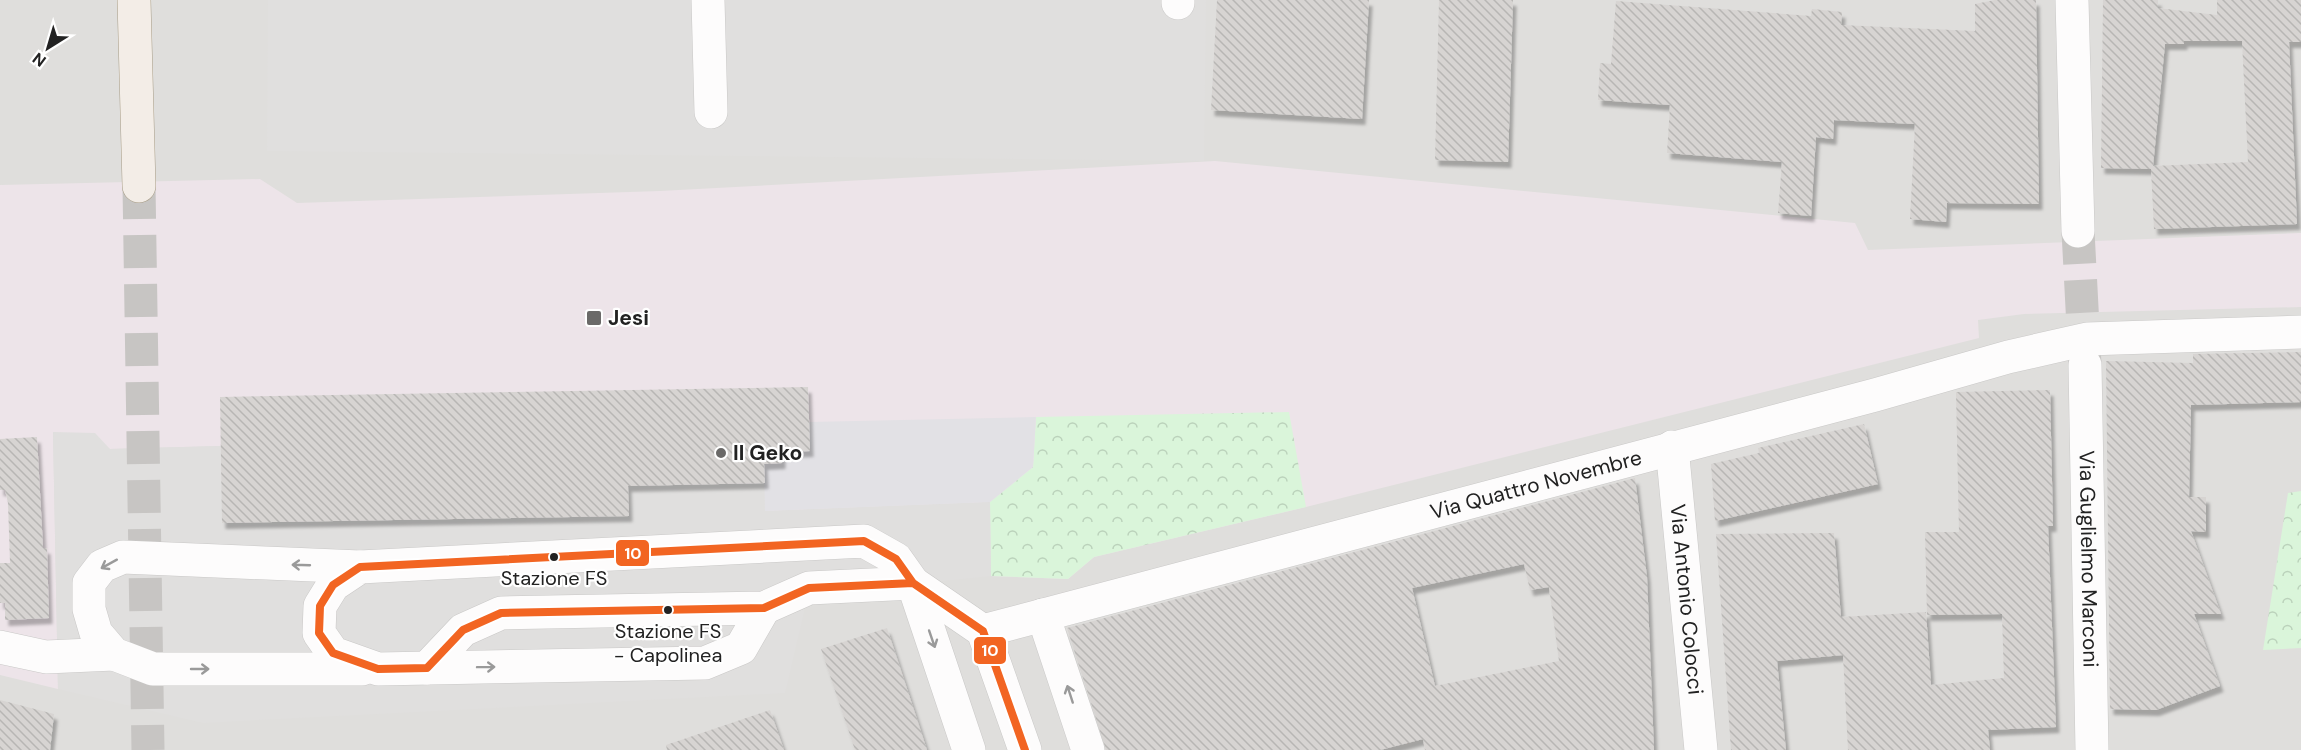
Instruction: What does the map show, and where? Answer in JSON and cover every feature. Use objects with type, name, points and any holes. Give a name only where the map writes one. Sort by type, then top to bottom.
[{"type":"main road","points":[[134,0],[139,186]]},
{"type":"street","points":[[708,0],[711,112]]},
{"type":"street","points":[[2072,0],[2078,231]]},
{"type":"street","name":"Via Quattro Novembre","points":[[983,631],[1875,395],[2008,357],[2301,332]]},
{"type":"street","name":"Via Guglielmo Marconi","points":[[2086,352],[2091,749]]},
{"type":"street","name":"Via Antonio Colocci","points":[[1672,447],[1701,750]]},
{"type":"street","points":[[114,654],[96,633],[89,609],[89,584],[102,566],[123,557],[360,567],[864,541],[896,559],[913,583],[969,750]]},
{"type":"street","points":[[360,567],[333,585],[320,606],[319,633],[333,653],[378,669]]},
{"type":"street","points":[[427,668],[463,630],[501,613],[764,608],[809,588],[913,583],[983,631],[1025,750]]},
{"type":"street","points":[[0,647],[46,657],[114,654],[153,669],[378,669],[705,663],[741,648],[764,608]]},
{"type":"street","points":[[1043,615],[1088,750]]},
{"type":"shaded area","points":[[0,0],[2301,0],[2301,750],[0,750]]},
{"type":"shaded area","points":[[268,0],[1206,0],[1204,161],[267,151]]},
{"type":"shaded area","points":[[1215,161],[1855,223],[1868,250],[2301,233],[2301,307],[2024,314],[1978,320],[1979,338],[1306,507],[1094,557],[1068,579],[991,576],[990,502],[765,511],[765,484],[628,486],[629,516],[222,523],[220,446],[110,449],[53,432],[58,689],[0,675],[0,185],[260,179],[297,203],[660,191]]},
{"type":"shaded area","points":[[1036,417],[1033,467],[990,502],[765,511],[764,464],[782,463],[782,452],[809,451],[809,422]]},
{"type":"shaded area","points":[[53,432],[95,433],[110,449],[221,446],[223,523],[629,516],[628,486],[765,483],[766,511],[990,502],[991,576],[808,595],[785,693],[203,723],[58,689]]},
{"type":"green space","points":[[1289,412],[1306,507],[1094,557],[1068,579],[991,576],[990,502],[1033,467],[1036,417]]},
{"type":"green space","points":[[2301,491],[2301,648],[2263,650],[2288,493]]},
{"type":"building","points":[[1217,0],[1369,0],[1362,119],[1211,110]]},
{"type":"building","points":[[1439,0],[1513,0],[1508,162],[1435,160]]},
{"type":"building","points":[[1995,0],[2036,0],[2039,204],[1947,203],[1946,222],[1910,219],[1915,124],[1834,120],[1833,139],[1816,137],[1811,216],[1778,213],[1782,162],[1667,153],[1670,105],[1598,100],[1600,63],[1611,64],[1616,1],[1811,16],[1812,9],[1842,12],[1841,25],[1975,31],[1975,4]]},
{"type":"building","points":[[2103,0],[2158,0],[2158,8],[2217,15],[2217,0],[2301,0],[2301,42],[2289,42],[2297,224],[2154,229],[2151,169],[2101,168]],"holes":[[[2184,41],[2242,41],[2248,162],[2153,166],[2165,44],[2184,44]]]},
{"type":"building","points":[[2301,352],[2301,402],[2191,405],[2189,497],[2206,497],[2206,532],[2191,531],[2221,614],[2194,614],[2220,686],[2156,710],[2110,709],[2106,361],[2193,363],[2193,354]]},
{"type":"building","name":"Jesi","points":[[808,387],[810,451],[782,452],[782,463],[764,464],[765,483],[628,486],[629,516],[222,523],[220,397]]},
{"type":"building","points":[[2050,390],[2053,526],[2048,526],[2056,727],[1988,730],[1990,750],[1848,750],[1843,655],[1777,661],[1786,750],[1731,750],[1716,534],[1834,533],[1841,617],[1926,612],[1931,685],[2004,678],[2002,614],[1927,615],[1925,532],[1959,532],[1956,392]]},
{"type":"building","points":[[1864,424],[1878,484],[1715,521],[1711,464],[1759,453],[1758,448]]},
{"type":"building","points":[[37,437],[43,548],[47,548],[49,618],[5,620],[5,603],[0,603],[0,563],[10,563],[8,503],[5,490],[0,490],[0,439]]},
{"type":"building","points":[[1635,478],[1647,577],[1654,750],[1425,750],[1423,739],[1380,750],[1106,750],[1067,628]],"holes":[[[1524,564],[1530,590],[1549,587],[1559,661],[1435,686],[1412,588]]]},
{"type":"building","points":[[887,628],[927,750],[855,750],[821,649]]},
{"type":"building","points":[[0,700],[54,714],[50,750],[0,750]]},
{"type":"building","points":[[770,710],[784,750],[667,750],[666,745]]},
{"type":"tunnel","points":[[139,186],[148,750]]},
{"type":"tunnel","points":[[2078,231],[2085,365]]},
{"type":"transit line","name":"10","points":[[864,541],[896,559],[913,583],[809,588],[764,608],[501,613],[463,630],[427,668],[378,669],[333,653],[319,633],[320,606],[333,585],[360,567],[864,541]]},
{"type":"transit line","name":"10","points":[[913,583],[983,631],[1025,750]]},
{"type":"place","name":"Jesi","points":[[594,318]]},
{"type":"place","name":"Il Geko","points":[[721,453]]},
{"type":"place","name":"Stazione FS","points":[[554,557]]},
{"type":"place","name":"Stazione FS - Capolinea","points":[[668,610]]}]
